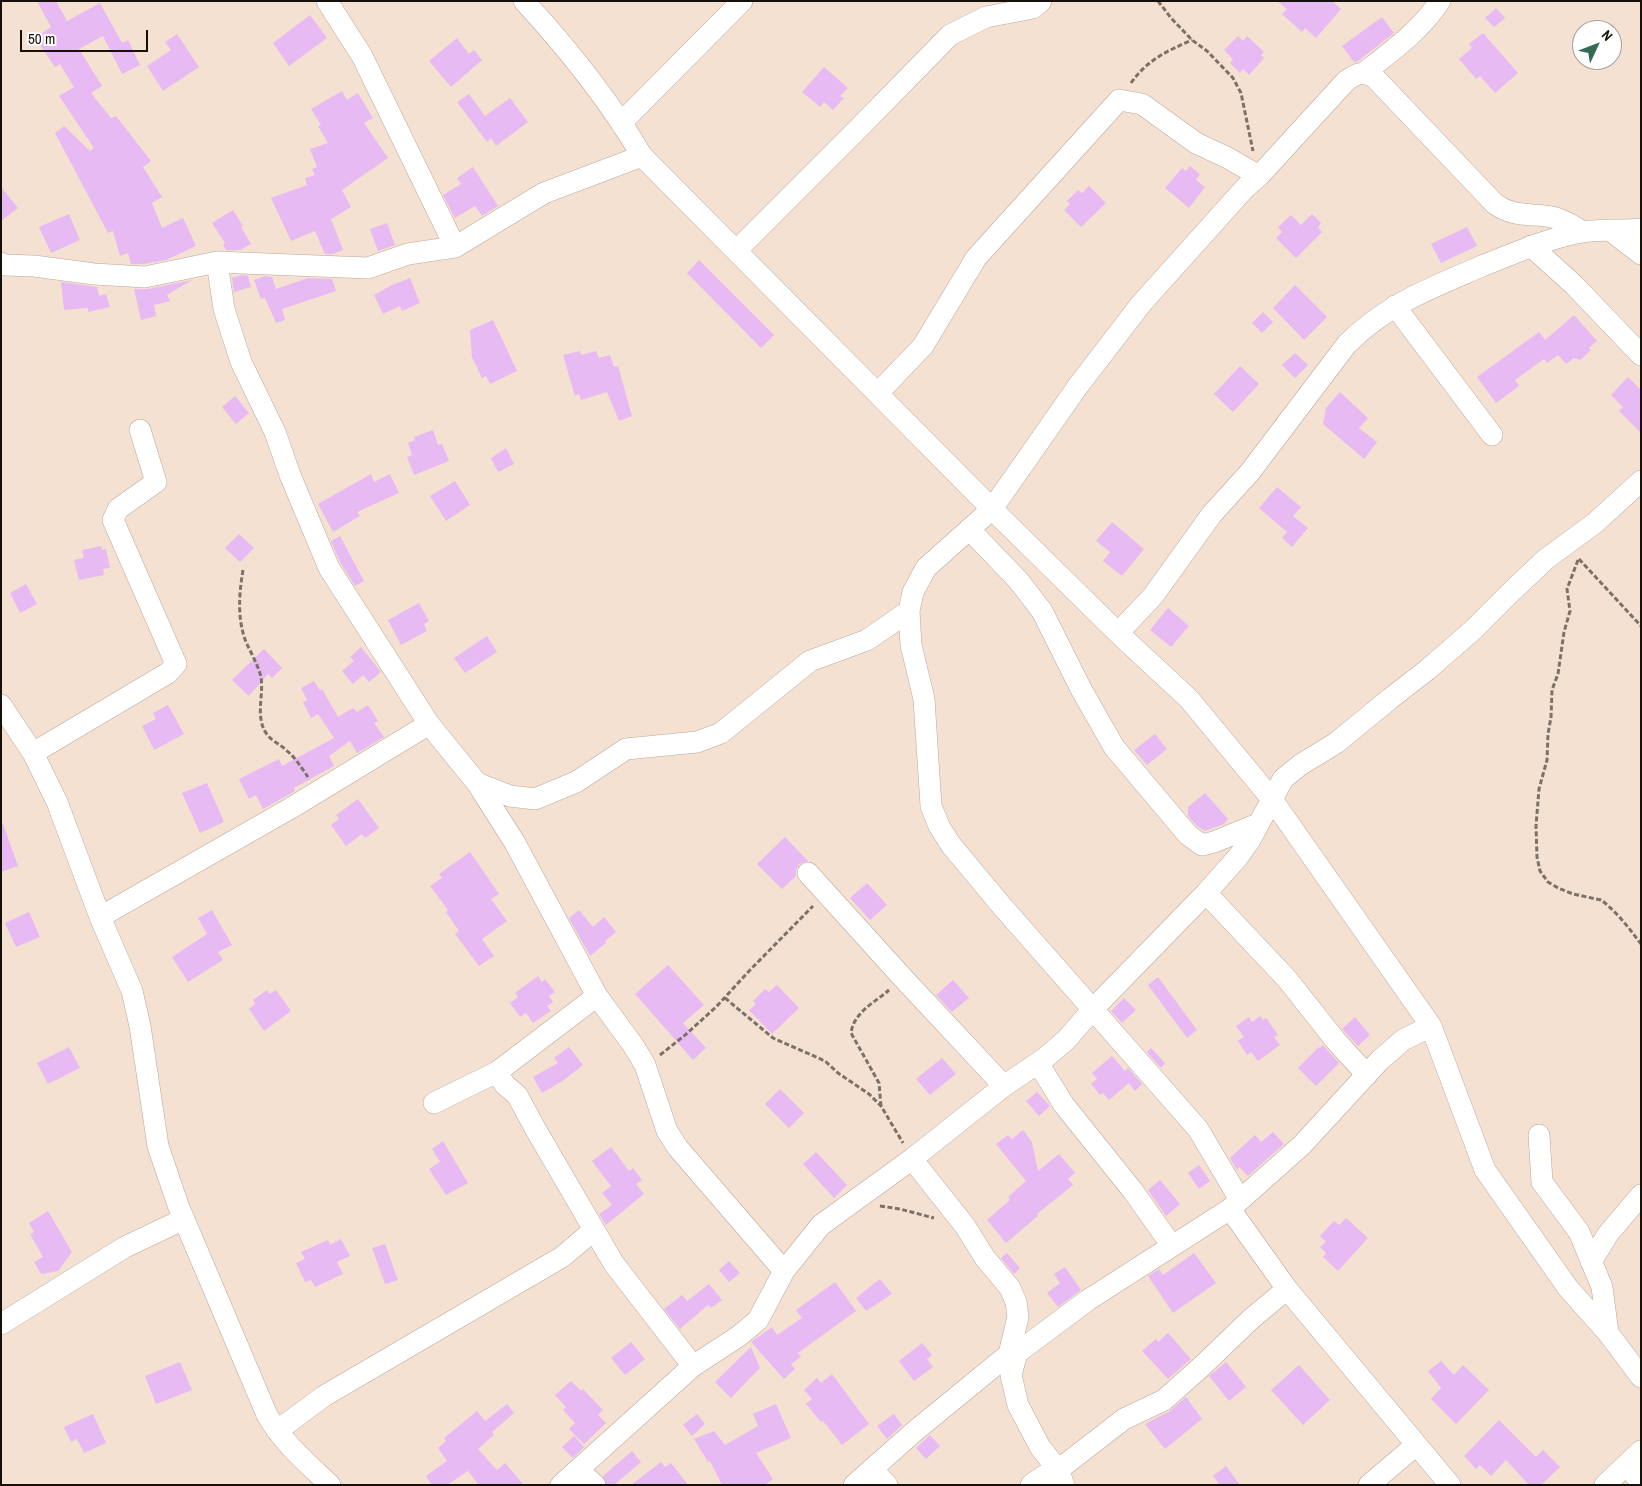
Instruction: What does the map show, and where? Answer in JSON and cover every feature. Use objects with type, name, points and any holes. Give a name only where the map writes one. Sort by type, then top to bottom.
[{"type":"street","points":[[327,1],[362,56],[455,247]]},
{"type":"street","points":[[524,1],[554,34],[622,122],[642,156],[992,509],[1118,633],[1189,699],[1271,798],[1431,1026],[1485,1170],[1568,1288],[1608,1333],[1641,1378]]},
{"type":"street","points":[[622,122],[742,1]]},
{"type":"street","points":[[736,250],[950,35],[986,17],[1033,8],[1041,1]]},
{"type":"street","points":[[1440,1],[1429,18],[1404,42],[1365,72],[1355,75],[1346,81],[1259,176],[1245,188],[1141,304],[1078,386],[992,509],[926,568],[913,592],[909,611],[911,645],[924,699],[931,806],[939,826],[951,845],[995,897],[1198,1129],[1235,1204],[1287,1289],[1450,1485]]},
{"type":"street","points":[[1365,72],[1374,77],[1387,89],[1495,204],[1504,211],[1519,215],[1562,220],[1584,232]]},
{"type":"street","points":[[878,393],[924,346],[976,258],[1119,100],[1142,104],[1196,143],[1228,158],[1259,176]]},
{"type":"street","points":[[1,263],[4,265],[34,266],[94,274],[145,277],[217,262],[368,268],[408,254],[455,247],[544,193],[642,156]]},
{"type":"street","points":[[1118,633],[1153,596],[1212,514],[1250,472],[1347,344],[1365,326],[1395,306],[1422,292],[1531,246],[1584,232],[1641,229]]},
{"type":"street","points":[[1610,231],[1641,254]]},
{"type":"street","points":[[1531,246],[1574,285],[1641,355]]},
{"type":"street","points":[[217,262],[224,309],[241,362],[274,432],[329,568],[430,724],[477,784],[515,843],[596,996],[646,1066],[668,1132],[678,1148],[784,1271]]},
{"type":"street","points":[[1395,306],[1492,435]]},
{"type":"street","points":[[33,753],[168,673],[176,664],[113,520],[118,509],[156,482],[140,430]]},
{"type":"street","points":[[561,1485],[694,1366],[739,1336],[758,1320],[784,1271],[821,1225],[912,1159],[1004,1086],[1038,1063],[1066,1040],[1093,1009],[1206,893],[1238,857],[1283,779],[1336,743],[1427,670],[1474,630],[1546,559],[1587,528],[1641,481]]},
{"type":"street","points":[[969,529],[1018,580],[1042,610],[1081,689],[1114,747],[1188,836],[1202,845],[1258,824]]},
{"type":"street","points":[[477,784],[510,796],[535,798],[576,782],[626,749],[697,742],[721,732],[810,661],[867,640],[909,611]]},
{"type":"street","points":[[1,705],[33,753],[57,802],[100,917],[132,991],[140,1026],[158,1146],[184,1219],[264,1406],[277,1431],[290,1448],[330,1485]]},
{"type":"street","points":[[100,917],[318,792],[430,724]]},
{"type":"street","points":[[808,873],[1004,1086]]},
{"type":"street","points":[[1206,893],[1287,979],[1336,1041],[1367,1075]]},
{"type":"street","points":[[434,1103],[497,1072],[596,996]]},
{"type":"street","points":[[854,1485],[915,1430],[1013,1353],[1088,1300],[1235,1204],[1302,1145],[1380,1060],[1403,1040],[1431,1026]]},
{"type":"street","points":[[1038,1063],[1064,1105],[1133,1191],[1172,1246]]},
{"type":"street","points":[[497,1072],[525,1106],[536,1130],[614,1264],[694,1366]]},
{"type":"street","points":[[1540,1135],[1542,1182],[1579,1232],[1602,1287],[1608,1333]]},
{"type":"street","points":[[912,1159],[965,1226],[985,1258],[1010,1288],[1016,1302],[1018,1317],[1011,1375],[1018,1405],[1040,1447],[1061,1478]]},
{"type":"street","points":[[1592,1262],[1608,1234],[1641,1195]]},
{"type":"street","points":[[1,1324],[125,1247],[184,1219]]},
{"type":"street","points":[[277,1431],[324,1396],[562,1257],[594,1230]]},
{"type":"street","points":[[1031,1485],[1044,1476],[1061,1478],[1124,1419],[1164,1400],[1201,1368],[1251,1319],[1287,1289]]},
{"type":"street","points":[[1369,1485],[1416,1445]]},
{"type":"street","points":[[1605,1485],[1634,1458],[1641,1482]]},
{"type":"street","points":[[872,1469],[887,1485]]},
{"type":"street","points":[[578,1470],[595,1485]]},
{"type":"path","points":[[1158,1],[1192,40],[1222,64],[1233,78],[1241,93],[1245,121],[1259,176]]},
{"type":"path","points":[[1119,100],[1140,70],[1160,56],[1192,40]]},
{"type":"path","points":[[1587,528],[1567,589],[1570,611],[1564,632],[1558,674],[1552,690],[1547,755],[1539,789],[1536,826],[1538,864],[1540,871],[1548,882],[1558,888],[1606,903],[1622,919],[1641,944]]},
{"type":"path","points":[[1578,559],[1641,626]]},
{"type":"path","points":[[243,570],[239,597],[241,622],[245,640],[261,677],[260,706],[263,727],[266,734],[274,742],[292,755],[318,792]]},
{"type":"path","points":[[646,1066],[684,1036],[725,998],[826,893]]},
{"type":"path","points":[[881,1106],[879,1083],[871,1066],[852,1036],[852,1027],[859,1013],[903,978]]},
{"type":"path","points":[[725,998],[773,1038],[825,1061],[838,1073],[869,1094],[881,1106],[912,1159]]},
{"type":"path","points":[[852,1203],[900,1209],[937,1219]]},
{"type":"building","points":[[37,1],[56,1],[67,21],[100,3],[122,43],[128,40],[140,65],[122,74],[103,36],[79,49],[102,86],[91,93],[111,118],[116,116],[151,161],[143,167],[162,197],[152,203],[162,228],[183,218],[196,246],[166,260],[144,264],[131,264],[128,253],[120,256],[113,231],[108,233],[55,133],[64,126],[90,151],[94,148],[59,96],[74,87],[60,64],[55,67],[35,38],[51,27]]},
{"type":"building","points":[[1277,1],[1332,1],[1341,9],[1316,38],[1305,28],[1302,32],[1282,14],[1287,9]]},
{"type":"building","points":[[1496,8],[1505,18],[1494,27],[1485,18]]},
{"type":"building","points":[[310,15],[327,38],[289,66],[273,43]]},
{"type":"building","points":[[1382,17],[1394,33],[1358,61],[1354,62],[1342,46]]},
{"type":"building","points":[[1483,33],[1518,73],[1495,93],[1480,76],[1476,79],[1459,59],[1472,48],[1469,44]]},
{"type":"building","points":[[177,34],[199,67],[163,91],[147,66],[171,50],[165,42]]},
{"type":"building","points":[[1238,36],[1243,41],[1247,36],[1264,52],[1261,55],[1264,58],[1249,75],[1243,69],[1240,73],[1230,63],[1233,59],[1224,50]]},
{"type":"building","points":[[457,38],[469,54],[474,50],[482,60],[451,87],[429,61]]},
{"type":"building","points":[[824,67],[848,88],[840,96],[844,98],[833,110],[824,102],[820,107],[802,92]]},
{"type":"building","points":[[342,91],[347,100],[358,93],[373,118],[364,123],[388,158],[342,190],[351,207],[331,219],[343,250],[333,254],[325,254],[315,231],[291,241],[271,198],[307,185],[305,178],[315,175],[312,169],[317,167],[310,149],[328,143],[318,126],[321,125],[311,109]]},
{"type":"building","points":[[469,94],[485,116],[510,98],[528,122],[496,146],[491,138],[487,142],[457,102]]},
{"type":"building","points":[[1190,166],[1200,174],[1196,180],[1205,187],[1189,208],[1165,188],[1182,168],[1186,171]]},
{"type":"building","points":[[473,167],[498,206],[482,216],[475,206],[455,218],[443,195],[461,184],[457,178]]},
{"type":"building","points":[[1089,186],[1106,203],[1081,227],[1064,210],[1070,204],[1067,201],[1078,190],[1082,193]]},
{"type":"building","points":[[1,187],[18,208],[1,221]]},
{"type":"building","points":[[233,210],[251,244],[240,250],[226,250],[223,244],[225,243],[212,223]]},
{"type":"building","points":[[69,214],[80,240],[51,253],[39,227]]},
{"type":"building","points":[[1312,214],[1321,223],[1318,227],[1322,232],[1296,258],[1276,238],[1282,232],[1278,227],[1291,215],[1301,225]]},
{"type":"building","points":[[387,223],[395,245],[378,251],[370,229]]},
{"type":"building","points":[[1467,227],[1477,246],[1441,263],[1431,244]]},
{"type":"building","points":[[699,260],[774,335],[761,348],[687,273]]},
{"type":"building","points":[[242,275],[248,276],[251,287],[234,292],[232,278]]},
{"type":"building","points":[[265,276],[272,277],[276,289],[308,278],[332,279],[336,291],[282,309],[285,320],[276,323],[265,298],[261,299],[254,280]]},
{"type":"building","points":[[410,278],[420,303],[402,311],[400,306],[383,314],[374,295]]},
{"type":"building","points":[[192,280],[167,295],[170,301],[154,305],[156,316],[141,320],[134,289],[148,289]]},
{"type":"building","points":[[61,282],[97,287],[99,296],[106,294],[110,307],[88,312],[88,308],[64,310]]},
{"type":"building","points":[[1295,285],[1327,317],[1304,340],[1273,308]]},
{"type":"building","points":[[1263,312],[1273,322],[1262,333],[1252,323]]},
{"type":"building","points":[[1574,315],[1597,341],[1589,348],[1591,350],[1580,360],[1574,358],[1566,364],[1558,355],[1547,363],[1544,359],[1515,380],[1519,386],[1496,403],[1477,377],[1539,332],[1545,340]]},
{"type":"building","points":[[493,320],[517,371],[490,384],[486,376],[482,378],[472,357],[470,330]]},
{"type":"building","points":[[580,351],[581,355],[596,351],[599,358],[610,355],[614,367],[618,366],[632,416],[619,421],[607,392],[581,400],[579,394],[575,396],[563,355]]},
{"type":"building","points":[[1295,353],[1308,365],[1295,378],[1282,365]]},
{"type":"building","points":[[1240,366],[1259,384],[1233,412],[1214,394]]},
{"type":"building","points":[[1628,377],[1641,390],[1641,433],[1619,411],[1623,407],[1611,395]]},
{"type":"building","points":[[1340,392],[1368,418],[1359,428],[1377,442],[1364,459],[1323,424],[1326,408]]},
{"type":"building","points":[[235,396],[249,413],[236,424],[222,407]]},
{"type":"building","points":[[433,430],[438,445],[442,444],[449,461],[414,475],[407,457],[412,455],[408,443],[415,440],[414,437]]},
{"type":"building","points":[[506,448],[514,464],[498,472],[491,458]]},
{"type":"building","points":[[371,474],[374,482],[390,474],[399,493],[357,512],[360,516],[333,532],[318,504]]},
{"type":"building","points":[[455,481],[470,505],[446,521],[430,496]]},
{"type":"building","points":[[1277,487],[1301,507],[1293,516],[1308,528],[1292,547],[1282,538],[1287,532],[1259,508]]},
{"type":"building","points":[[1112,522],[1144,549],[1122,576],[1103,561],[1110,552],[1096,541]]},
{"type":"building","points":[[239,534],[254,548],[240,562],[225,548]]},
{"type":"building","points":[[340,536],[364,581],[355,586],[340,562],[331,541]]},
{"type":"building","points":[[101,546],[102,550],[106,549],[110,568],[103,569],[104,575],[79,580],[74,560],[84,558],[82,550]]},
{"type":"building","points":[[26,584],[37,604],[20,613],[10,593]]},
{"type":"building","points":[[419,603],[429,621],[424,624],[427,631],[401,645],[388,620]]},
{"type":"building","points":[[1168,608],[1189,626],[1171,647],[1150,630]]},
{"type":"building","points":[[487,636],[497,652],[465,673],[454,658]]},
{"type":"building","points":[[361,647],[381,672],[369,682],[363,675],[353,684],[342,671],[354,661],[350,657]]},
{"type":"building","points":[[264,649],[282,668],[272,678],[268,674],[249,696],[232,680]]},
{"type":"building","points":[[314,681],[320,690],[322,689],[338,717],[353,708],[357,712],[368,705],[378,721],[374,723],[384,737],[357,753],[350,741],[329,756],[334,766],[294,788],[295,791],[263,809],[256,795],[249,799],[239,779],[279,759],[282,766],[334,738],[318,714],[311,718],[303,702],[307,700],[301,688]]},
{"type":"building","points":[[168,705],[184,734],[154,750],[142,726],[156,719],[153,713]]},
{"type":"building","points":[[1155,734],[1167,749],[1147,765],[1134,750]]},
{"type":"building","points":[[207,783],[224,822],[200,833],[182,793]]},
{"type":"building","points":[[1205,793],[1228,819],[1224,824],[1205,831],[1197,826],[1188,816],[1188,807]]},
{"type":"building","points":[[358,799],[379,828],[365,838],[362,834],[346,846],[331,825],[339,819],[336,815]]},
{"type":"building","points":[[1,824],[3,824],[18,866],[1,872]]},
{"type":"building","points":[[785,837],[808,861],[799,864],[796,876],[782,889],[757,864]]},
{"type":"building","points":[[470,852],[499,894],[491,899],[507,921],[482,939],[494,956],[479,966],[455,934],[459,931],[446,912],[448,910],[430,886],[442,878],[439,874]]},
{"type":"building","points":[[867,883],[887,905],[870,920],[850,898]]},
{"type":"building","points":[[212,910],[232,945],[218,952],[223,960],[188,982],[172,957],[207,934],[198,918]]},
{"type":"building","points":[[579,910],[593,927],[604,917],[616,932],[590,956],[569,918]]},
{"type":"building","points":[[29,912],[40,937],[16,947],[5,923]]},
{"type":"building","points":[[668,965],[704,1005],[683,1023],[706,1048],[693,1060],[635,994]]},
{"type":"building","points":[[538,976],[542,982],[545,979],[555,992],[549,996],[553,1002],[547,1006],[551,1011],[533,1023],[526,1013],[520,1017],[510,1003],[518,997],[515,993]]},
{"type":"building","points":[[1158,977],[1197,1030],[1187,1038],[1148,985]]},
{"type":"building","points":[[953,980],[969,998],[952,1012],[936,995]]},
{"type":"building","points":[[777,985],[799,1008],[772,1034],[749,1010],[756,1004],[753,1001],[765,989],[769,992]]},
{"type":"building","points":[[267,990],[269,994],[276,990],[291,1011],[264,1031],[249,1009],[255,1004],[253,1000]]},
{"type":"building","points":[[1124,998],[1136,1010],[1122,1023],[1111,1011]]},
{"type":"building","points":[[1260,1016],[1263,1020],[1266,1018],[1278,1035],[1274,1037],[1280,1045],[1258,1061],[1251,1052],[1247,1055],[1238,1041],[1244,1037],[1236,1026],[1249,1017],[1252,1022]]},
{"type":"building","points":[[1355,1017],[1370,1035],[1358,1046],[1342,1029]]},
{"type":"building","points":[[1323,1045],[1339,1063],[1316,1086],[1298,1068]]},
{"type":"building","points":[[69,1047],[80,1068],[48,1084],[37,1063]]},
{"type":"building","points":[[569,1047],[583,1065],[564,1080],[542,1093],[533,1077],[558,1063],[554,1058]]},
{"type":"building","points":[[1151,1048],[1165,1063],[1161,1068],[1147,1052]]},
{"type":"building","points":[[1112,1056],[1125,1071],[1128,1068],[1142,1084],[1135,1091],[1129,1083],[1109,1100],[1103,1093],[1100,1095],[1091,1084],[1097,1079],[1092,1073]]},
{"type":"building","points":[[942,1058],[956,1074],[930,1095],[916,1079]]},
{"type":"building","points":[[780,1089],[804,1113],[789,1128],[765,1104]]},
{"type":"building","points":[[1037,1092],[1050,1106],[1039,1116],[1026,1101]]},
{"type":"building","points":[[1023,1130],[1032,1142],[1038,1171],[1059,1154],[1075,1173],[1068,1179],[1073,1185],[1037,1214],[1038,1216],[1006,1243],[987,1220],[1010,1200],[1008,1197],[1026,1181],[996,1144],[1008,1135],[1012,1139]]},
{"type":"building","points":[[1273,1132],[1284,1144],[1248,1176],[1239,1167],[1237,1170],[1230,1158],[1255,1135],[1261,1142]]},
{"type":"building","points":[[443,1141],[468,1183],[446,1195],[429,1169],[440,1162],[432,1149]]},
{"type":"building","points":[[611,1147],[629,1171],[633,1168],[642,1180],[636,1184],[644,1194],[606,1225],[599,1214],[612,1205],[602,1193],[611,1186],[592,1161]]},
{"type":"building","points":[[816,1152],[847,1185],[834,1198],[803,1164]]},
{"type":"building","points":[[1199,1165],[1210,1181],[1199,1189],[1188,1173]]},
{"type":"building","points":[[1160,1180],[1180,1204],[1166,1216],[1148,1190]]},
{"type":"building","points":[[48,1211],[72,1252],[58,1271],[41,1274],[34,1262],[43,1257],[30,1234],[34,1232],[29,1223]]},
{"type":"building","points":[[1346,1218],[1368,1238],[1338,1271],[1323,1257],[1326,1253],[1320,1247],[1326,1242],[1320,1236],[1334,1221],[1339,1225]]},
{"type":"building","points":[[341,1239],[350,1256],[337,1262],[343,1274],[315,1287],[311,1280],[305,1282],[296,1263],[305,1259],[301,1252],[328,1240],[330,1245]]},
{"type":"building","points":[[385,1244],[398,1280],[385,1284],[372,1248]]},
{"type":"building","points":[[1007,1253],[1020,1268],[1014,1274],[1001,1258]]},
{"type":"building","points":[[1194,1253],[1216,1283],[1173,1313],[1148,1276],[1159,1269],[1163,1275]]},
{"type":"building","points":[[729,1261],[740,1273],[729,1282],[719,1270]]},
{"type":"building","points":[[1065,1267],[1081,1290],[1058,1307],[1047,1293],[1060,1283],[1054,1274]]},
{"type":"building","points":[[880,1279],[892,1294],[866,1311],[856,1298]]},
{"type":"building","points":[[835,1282],[856,1311],[798,1353],[801,1357],[791,1364],[795,1369],[784,1379],[751,1342],[772,1327],[777,1335],[802,1318],[796,1310]]},
{"type":"building","points":[[709,1284],[722,1300],[711,1308],[708,1305],[680,1329],[664,1309],[682,1295],[687,1301]]},
{"type":"building","points":[[1168,1333],[1191,1359],[1168,1379],[1142,1351],[1156,1339],[1158,1342]]},
{"type":"building","points":[[631,1342],[645,1359],[625,1375],[611,1358]]},
{"type":"building","points":[[922,1343],[932,1355],[927,1359],[933,1367],[914,1381],[899,1361]]},
{"type":"building","points":[[751,1347],[760,1368],[731,1398],[715,1382]]},
{"type":"building","points":[[1441,1361],[1454,1375],[1463,1365],[1489,1390],[1456,1424],[1431,1399],[1441,1388],[1428,1371]]},
{"type":"building","points":[[180,1362],[192,1390],[156,1404],[145,1376]]},
{"type":"building","points":[[1226,1362],[1246,1387],[1229,1401],[1209,1376]]},
{"type":"building","points":[[1299,1365],[1330,1400],[1303,1425],[1271,1390]]},
{"type":"building","points":[[832,1374],[869,1424],[842,1445],[823,1421],[821,1422],[806,1404],[812,1399],[804,1390],[817,1378],[821,1383]]},
{"type":"building","points":[[571,1381],[581,1391],[583,1389],[603,1410],[598,1415],[606,1423],[584,1444],[569,1429],[575,1423],[563,1410],[566,1407],[555,1395]]},
{"type":"building","points":[[1186,1397],[1202,1419],[1165,1449],[1145,1424],[1170,1411]]},
{"type":"building","points":[[507,1404],[514,1413],[492,1432],[494,1435],[478,1449],[497,1470],[505,1463],[524,1485],[479,1485],[468,1471],[447,1485],[432,1485],[426,1476],[447,1461],[438,1448],[446,1441],[444,1438],[477,1411],[485,1421]]},
{"type":"building","points":[[776,1404],[791,1438],[756,1453],[773,1479],[765,1485],[722,1485],[710,1461],[708,1462],[694,1439],[714,1431],[725,1445],[758,1426],[753,1414]]},
{"type":"building","points":[[93,1414],[106,1443],[84,1453],[77,1439],[71,1442],[64,1427]]},
{"type":"building","points":[[697,1414],[705,1424],[692,1436],[683,1425]]},
{"type":"building","points":[[894,1414],[902,1425],[887,1439],[877,1426]]},
{"type":"building","points":[[1499,1420],[1536,1457],[1543,1450],[1560,1467],[1541,1485],[1529,1485],[1506,1460],[1491,1476],[1480,1465],[1476,1469],[1464,1456]]},
{"type":"building","points":[[930,1435],[940,1446],[926,1459],[916,1448]]},
{"type":"building","points":[[574,1436],[584,1447],[573,1458],[562,1447]]},
{"type":"building","points":[[632,1451],[641,1462],[614,1485],[607,1485],[603,1476]]},
{"type":"building","points":[[661,1462],[665,1467],[671,1463],[688,1485],[631,1485]]},
{"type":"building","points":[[1226,1466],[1240,1485],[1220,1485],[1213,1476]]}]
